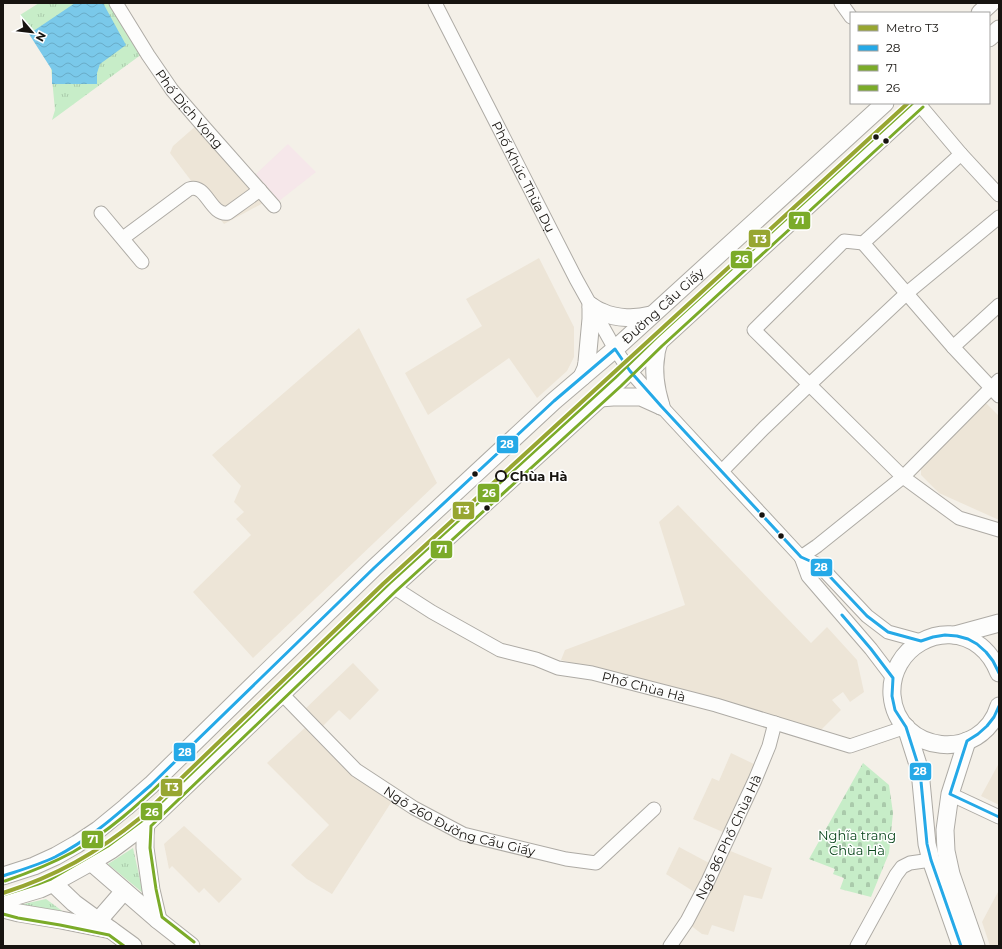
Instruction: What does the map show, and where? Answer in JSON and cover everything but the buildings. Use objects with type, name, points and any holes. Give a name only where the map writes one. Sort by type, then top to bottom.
[{"type":"main road","points":[[981,12],[991,3]]},
{"type":"main road","points":[[990,37],[999,28]]},
{"type":"main road","name":"Đường Cầu Giấy","points":[[3,876],[34,866],[56,856],[98,830],[126,807],[374,568],[554,401],[615,349],[883,104]]},
{"type":"main road","name":"Đường Cầu Giấy","points":[[3,900],[52,883],[91,862],[146,824],[393,587],[630,371],[918,104]]},
{"type":"main road","points":[[582,377],[587,362],[591,306],[602,312],[618,317],[638,318],[652,315]]},
{"type":"main road","points":[[660,342],[656,354],[655,365],[656,385],[661,406]]},
{"type":"main road","points":[[600,398],[613,396],[641,397],[661,406]]},
{"type":"main road","points":[[999,624],[955,635],[930,637],[921,641],[904,655],[899,664],[893,678],[892,696],[895,710],[906,727],[916,736],[926,741],[943,745],[967,741],[979,734],[990,723],[999,706]]},
{"type":"main road","points":[[955,635],[980,646],[989,654],[999,673]]},
{"type":"main road","points":[[223,714],[242,733]]},
{"type":"main road","points":[[906,727],[920,771],[927,844],[950,874],[976,946]]},
{"type":"main road","points":[[939,859],[946,851],[945,830],[950,794],[967,741]]},
{"type":"main road","points":[[146,824],[144,835],[145,848],[151,890],[158,920]]},
{"type":"main road","points":[[939,859],[961,946]]},
{"type":"main road","points":[[91,862],[158,920],[191,946]]},
{"type":"main road","points":[[52,883],[74,903],[133,946]]},
{"type":"main road","points":[[105,926],[124,891]]},
{"type":"main road","points":[[3,909],[105,926]]},
{"type":"street","name":"Phố Dịch Vọng","points":[[116,3],[148,55],[172,90],[274,206]]},
{"type":"street","name":"Phố Khúc Thừa Dụ","points":[[436,3],[576,280],[615,349],[630,371],[661,406],[801,556]]},
{"type":"street","points":[[841,3],[850,16]]},
{"type":"street","points":[[920,104],[961,154],[999,196]]},
{"type":"street","points":[[863,243],[961,154]]},
{"type":"street","points":[[123,238],[189,190],[194,188],[197,188],[218,212],[223,214],[228,213],[260,190]]},
{"type":"street","points":[[101,213],[142,262]]},
{"type":"street","points":[[722,471],[810,384],[907,293],[999,217]]},
{"type":"street","points":[[801,556],[817,546],[903,477],[996,388],[953,347],[863,243],[844,241],[754,330],[903,477],[959,518],[999,530]]},
{"type":"street","points":[[953,347],[999,305]]},
{"type":"street","points":[[801,556],[819,565],[867,616],[888,632],[921,641]]},
{"type":"street","points":[[801,556],[808,576],[862,638],[893,678]]},
{"type":"street","name":"Phố Chùa Hà","points":[[393,587],[432,612],[500,650],[536,659],[558,668],[592,673],[716,705],[850,746],[906,727]]},
{"type":"street","name":"Ngõ 260 Đường Cầu Giấy","points":[[282,694],[356,770],[405,802],[463,834],[566,858],[596,863],[654,810]]},
{"type":"street","name":"Ngõ 86 Phố Chùa Hà","points":[[670,946],[687,921],[708,881],[755,780],[769,746],[775,723]]},
{"type":"street","points":[[950,794],[999,817]]},
{"type":"street","points":[[857,946],[896,875],[902,867],[910,863],[939,859]]},
{"type":"shaded area","points":[[197,125],[265,202],[224,224],[170,153],[173,146]]},
{"type":"shaded area","points":[[288,144],[316,172],[279,201],[256,174]]},
{"type":"shaded area","points":[[539,258],[574,327],[574,357],[567,371],[537,398],[509,358],[428,415],[405,373],[482,326],[466,299]]},
{"type":"shaded area","points":[[359,328],[437,483],[253,658],[193,592],[251,535],[236,519],[244,512],[234,502],[241,486],[212,455]]},
{"type":"shaded area","points":[[980,403],[987,404],[999,416],[999,520],[939,493],[921,475],[921,461]]},
{"type":"shaded area","points":[[678,505],[811,643],[827,627],[857,660],[864,692],[850,702],[843,692],[832,700],[841,710],[821,730],[561,660],[565,650],[685,605],[659,522]]},
{"type":"shaded area","points":[[353,663],[379,690],[350,720],[339,710],[320,729],[302,712]]},
{"type":"shaded area","points":[[308,725],[394,798],[332,894],[307,879],[291,865],[329,825],[267,763]]},
{"type":"shaded area","points":[[731,753],[756,765],[725,833],[693,819],[712,778],[719,781]]},
{"type":"shaded area","points":[[999,763],[999,805],[981,796]]},
{"type":"shaded area","points":[[184,826],[242,879],[219,903],[204,888],[199,893],[172,866],[169,869],[164,844]]},
{"type":"shaded area","points":[[679,847],[711,864],[696,893],[666,874]]},
{"type":"shaded area","points":[[728,850],[772,868],[762,899],[744,895],[734,932],[712,925],[708,935],[702,934],[690,925]]},
{"type":"shaded area","points":[[999,890],[999,946],[990,946],[982,922]]},
{"type":"green space","points":[[39,3],[110,3],[142,54],[52,120],[55,110],[51,68],[20,15]]},
{"type":"green space","name":"Nghĩa trang Chùa Hà","points":[[863,763],[889,785],[893,813],[889,853],[871,897],[840,889],[844,878],[833,874],[835,869],[809,859]]},
{"type":"green space","points":[[133,848],[143,893],[108,864]]},
{"type":"green space","points":[[46,899],[65,913],[19,905]]},
{"type":"water","points":[[75,3],[103,3],[126,45],[100,64],[97,73],[97,84],[52,84],[52,70],[29,34]]},
{"type":"metro line","name":"T3","points":[[3,893],[41,879],[92,853],[140,818],[383,584],[907,104]]},
{"type":"transit line","name":"26","points":[[3,895],[51,879],[108,846],[143,820],[390,583],[912,104]]},
{"type":"transit line","name":"71","points":[[194,942],[162,917],[150,848],[151,826],[396,591],[621,386],[662,346],[923,107]]},
{"type":"transit line","name":"28","points":[[3,876],[55,857],[68,850],[81,842],[128,805],[151,785],[374,568],[554,401],[615,349],[630,371],[661,406],[801,557],[819,565],[867,616],[888,632],[921,641],[945,635],[968,639],[977,644],[986,652],[993,661],[999,673]]},
{"type":"transit line","name":"28","points":[[842,615],[893,678],[892,696],[895,710],[906,727],[920,771],[927,844],[931,860],[961,946]]},
{"type":"transit line","name":"28","points":[[999,706],[994,717],[987,726],[967,741],[950,794],[999,817]]},
{"type":"transit line","name":"71","points":[[5,881],[48,864],[86,844],[122,818],[167,777]]},
{"type":"transit line","name":"71","points":[[3,914],[109,935],[124,946]]},
{"type":"place","name":"Chùa Hà","points":[[501,476]]}]
